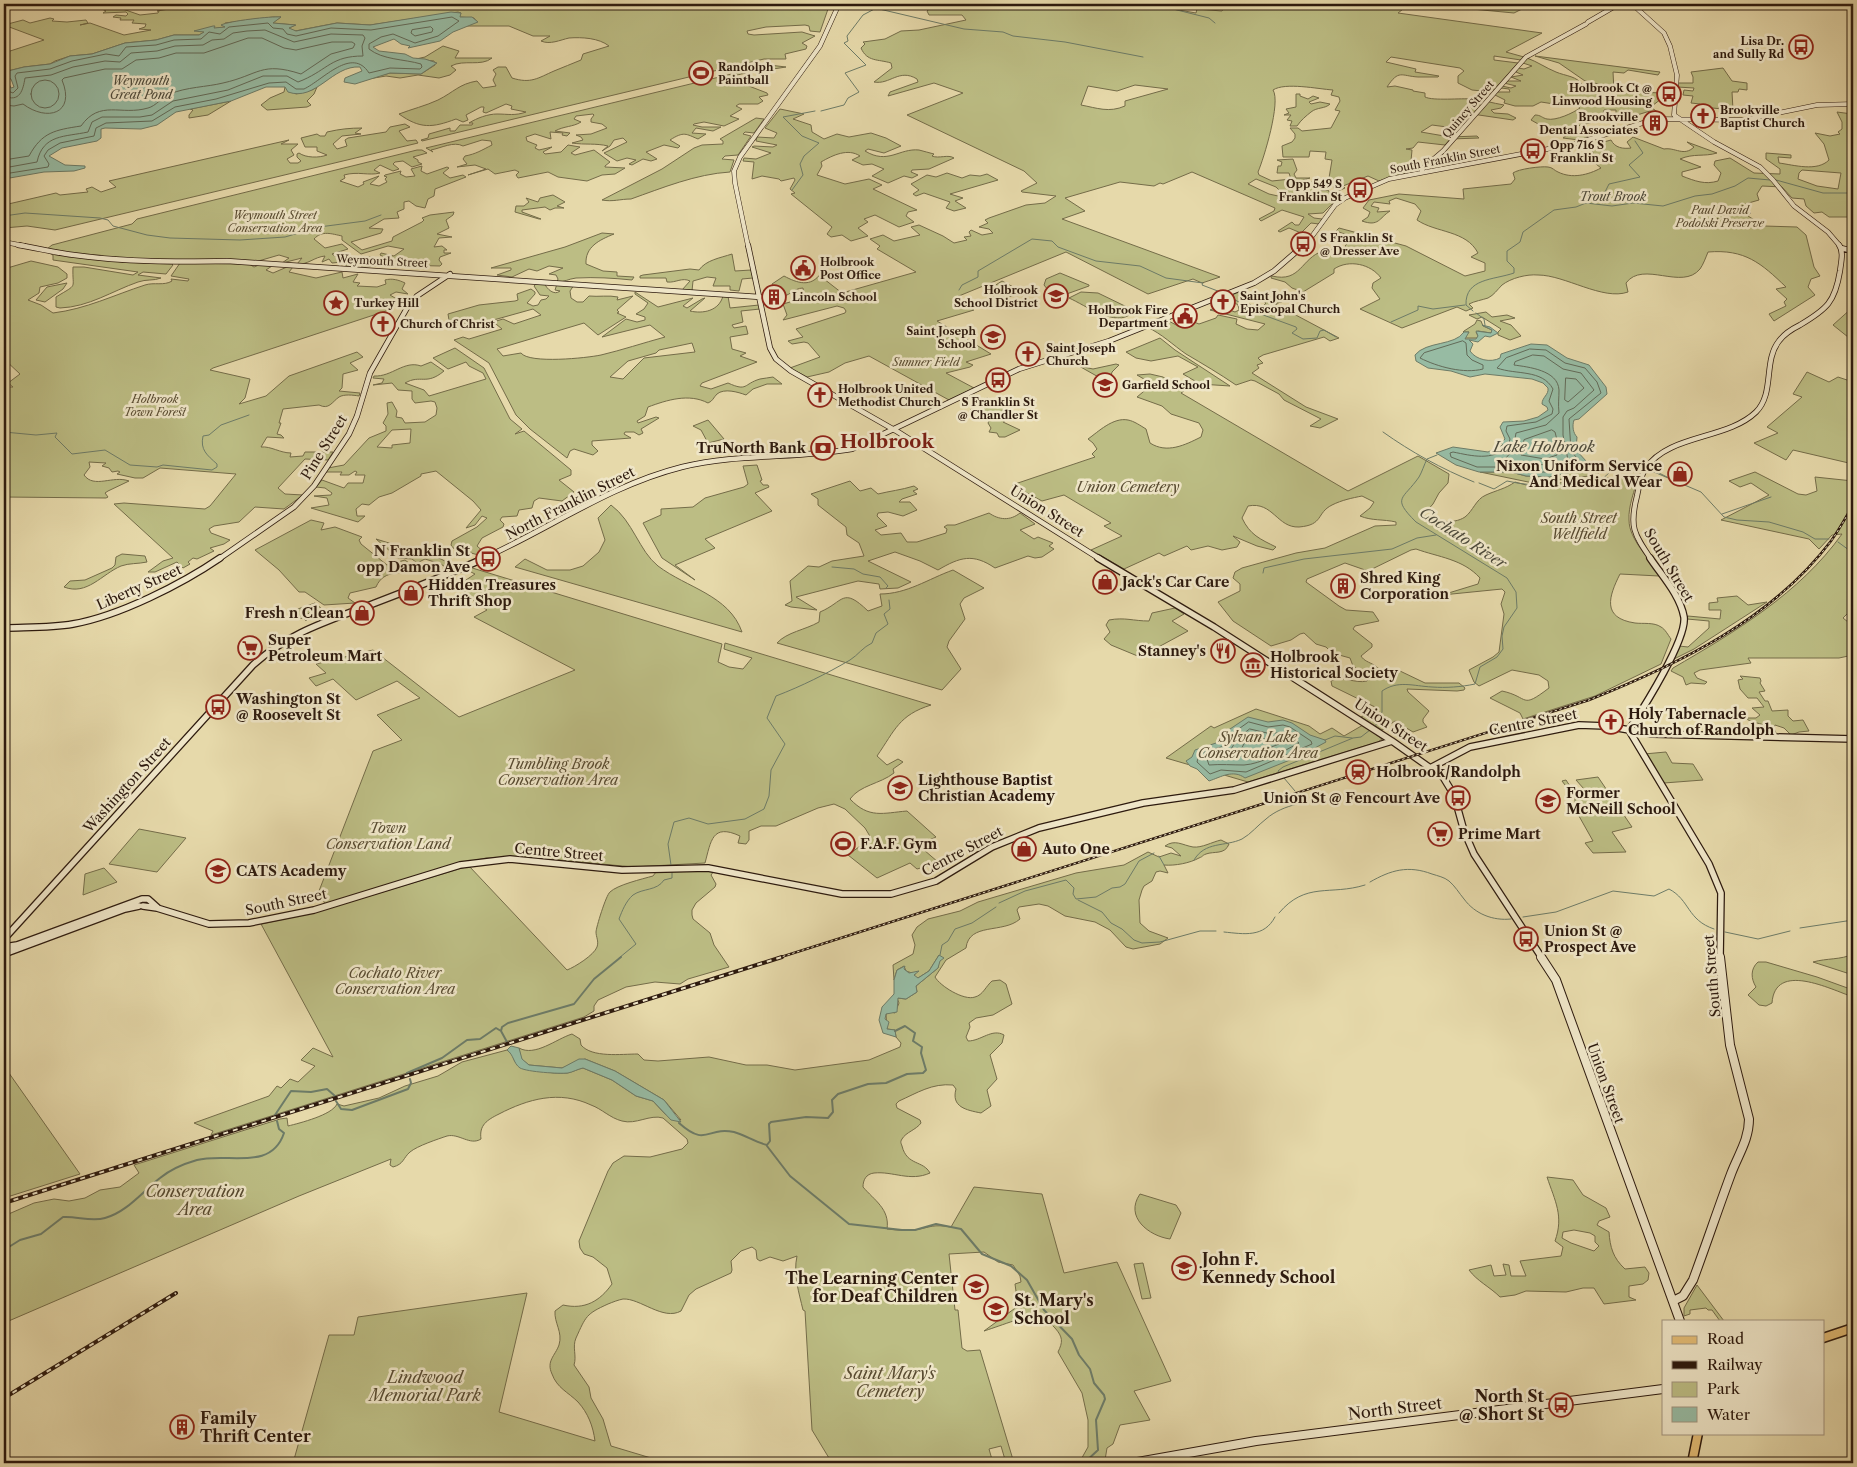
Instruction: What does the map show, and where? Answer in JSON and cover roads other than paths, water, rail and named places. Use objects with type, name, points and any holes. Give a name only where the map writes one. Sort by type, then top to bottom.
[{"type":"main road","name":"Union Street","points":[[839,4],[822,43],[740,157],[734,171],[771,350],[778,361],[790,371],[893,429],[1075,544],[1214,627],[1432,767],[1445,779],[1452,790],[1464,831],[1476,859],[1554,975],[1680,1320]]},
{"type":"main road","name":"Quincy Street","points":[[1422,172],[1422,169],[1443,151],[1527,56],[1619,4]]},
{"type":"main road","points":[[1632,4],[1666,36],[1671,49],[1676,74],[1672,111],[1677,118],[1714,142],[1764,170],[1792,204],[1832,237],[1841,249],[1853,251]]},
{"type":"main road","name":"South Franklin Street","points":[[893,429],[1018,370],[1111,340],[1176,312],[1253,284],[1269,274],[1309,240],[1318,230],[1331,208],[1337,203],[1386,180],[1560,147],[1650,120],[1677,118],[1744,120],[1817,105],[1853,104]]},
{"type":"main road","name":"Weymouth Street","points":[[4,242],[73,255],[123,260],[227,261],[450,274],[760,297]]},
{"type":"main road","name":"South Street","points":[[1673,1301],[1683,1296],[1693,1280],[1732,1171],[1747,1138],[1749,1119],[1730,1045],[1720,949],[1722,912],[1719,886],[1709,864],[1629,731],[1658,685],[1681,632],[1684,619],[1678,599],[1639,541],[1632,526],[1632,512],[1644,471],[1653,459],[1742,421],[1759,409],[1764,399],[1776,344],[1785,334],[1821,312],[1831,302],[1836,291],[1841,249]]},
{"type":"main road","name":"Pine Street","points":[[193,575],[285,514],[305,497],[353,426],[370,373],[407,308],[417,296],[450,274]]},
{"type":"main road","name":"North Franklin Street","points":[[271,649],[302,631],[433,581],[503,549],[554,520],[640,480],[682,468],[722,460],[843,452],[865,444],[893,429]]},
{"type":"main road","name":"Liberty Street","points":[[4,628],[62,626],[101,618],[127,608],[193,575]]},
{"type":"main road","name":"Washington Street","points":[[4,939],[252,665],[271,649]]},
{"type":"main road","name":"Centre Street","points":[[1432,767],[1470,747],[1569,726],[1591,725],[1658,734],[1853,739]]},
{"type":"main road","name":"Centre Street","points":[[474,862],[514,859],[622,870],[708,868],[842,894],[886,894],[936,882],[992,847],[1044,827],[1143,803],[1229,791],[1392,741]]},
{"type":"main road","name":"South Street","points":[[141,904],[213,925],[260,922],[309,911],[438,871],[474,862]]},
{"type":"main road","name":"South Street","points":[[4,954],[125,908],[148,904],[149,900],[160,909]]},
{"type":"main road","points":[[4,947],[17,945],[141,904]]},
{"type":"main road","points":[[1824,1338],[1853,1328]]},
{"type":"main road","name":"North Street","points":[[1132,1463],[1256,1441],[1662,1389]]},
{"type":"main road","points":[[1692,1463],[1698,1434]]},
{"type":"water","name":"Weymouth Great Pond","points":[[451,12],[461,13],[460,17],[472,17],[478,22],[453,32],[440,41],[408,48],[410,46],[401,44],[394,39],[373,47],[379,51],[405,54],[413,58],[437,63],[421,74],[390,73],[355,84],[344,82],[345,78],[362,71],[360,67],[341,71],[316,88],[298,94],[288,92],[285,87],[266,87],[231,101],[176,112],[157,125],[141,129],[101,129],[101,138],[97,141],[62,148],[49,156],[65,165],[85,166],[85,168],[74,171],[44,172],[4,179],[4,79],[7,80],[11,88],[14,87],[11,79],[4,77],[4,72],[50,64],[70,56],[92,54],[125,43],[156,40],[174,35],[199,35],[204,32],[194,31],[213,26],[215,26],[214,28],[225,27],[221,25],[250,19],[281,17],[273,23],[296,25],[289,28],[296,31],[337,23],[370,25]]},
{"type":"water","name":"Lake Holbrook","points":[[1482,325],[1490,327],[1498,333],[1490,337],[1485,336],[1478,342],[1469,340],[1473,344],[1470,351],[1476,357],[1484,360],[1496,360],[1500,358],[1501,354],[1531,344],[1547,345],[1567,358],[1589,365],[1606,387],[1607,394],[1573,422],[1577,437],[1576,450],[1587,462],[1587,469],[1549,477],[1526,476],[1511,472],[1479,472],[1456,465],[1436,453],[1453,447],[1488,452],[1503,445],[1501,443],[1505,439],[1500,427],[1503,422],[1524,421],[1538,417],[1548,410],[1542,404],[1548,390],[1543,383],[1532,379],[1485,374],[1470,377],[1451,371],[1428,368],[1416,361],[1415,355],[1426,347],[1454,340],[1464,332],[1469,332],[1465,339],[1476,339],[1478,336],[1476,331],[1491,333],[1492,330]]},
{"type":"water","points":[[1248,717],[1268,722],[1283,720],[1326,742],[1300,756],[1245,778],[1232,774],[1209,781],[1186,761],[1192,757],[1195,750],[1225,740],[1227,731]]},
{"type":"water","points":[[939,955],[944,958],[940,961],[938,968],[916,986],[917,992],[906,999],[898,998],[897,1012],[886,1014],[885,1019],[889,1022],[887,1029],[895,1030],[896,1037],[883,1033],[879,1020],[882,1007],[894,994],[894,980],[897,970],[905,966],[904,969],[909,973],[919,971],[914,975],[918,978],[929,971]]},
{"type":"water","points":[[511,1046],[519,1048],[522,1059],[529,1065],[562,1068],[579,1059],[585,1059],[615,1071],[664,1100],[681,1122],[671,1120],[653,1101],[636,1096],[612,1080],[583,1068],[570,1073],[551,1073],[520,1068],[507,1050]]},
{"type":"waterway","points":[[876,8],[884,4]]},
{"type":"waterway","points":[[1153,4],[1209,18],[1215,23]]},
{"type":"waterway","points":[[1300,4],[1313,7]]},
{"type":"waterway","points":[[821,111],[844,105],[848,98],[859,92],[845,73],[866,65],[844,43],[848,41],[847,36],[863,15],[876,8]]},
{"type":"waterway","points":[[876,8],[964,29],[1003,32],[1013,36],[1065,42],[1143,57]]},
{"type":"waterway","points":[[792,190],[803,175],[800,164],[804,156],[819,143],[802,136],[783,117],[815,111]]},
{"type":"waterway","points":[[1586,203],[1605,192],[1609,184],[1640,177],[1629,165],[1643,153],[1635,141]]},
{"type":"waterway","name":"Trout Brook","points":[[1586,203],[1612,206],[1633,203],[1663,206],[1695,196],[1712,194],[1735,186],[1748,178],[1770,180]]},
{"type":"waterway","name":"Trout Brook","points":[[1776,180],[1823,193],[1853,193]]},
{"type":"waterway","name":"Trout Brook","points":[[1473,311],[1466,305],[1467,296],[1475,285],[1514,273],[1514,268],[1507,261],[1507,251],[1520,242],[1523,232],[1554,210],[1576,207],[1586,203]]},
{"type":"waterway","points":[[4,216],[25,213],[100,218],[108,220],[113,226],[147,235],[170,238],[240,240],[285,237],[319,227],[365,221],[381,215]]},
{"type":"waterway","points":[[959,290],[962,285],[978,277],[978,271],[1032,239],[1052,241],[1058,247],[1096,261],[1140,266],[1166,278],[1203,283],[1202,285],[1223,293]]},
{"type":"waterway","points":[[1230,297],[1244,305],[1247,309],[1296,327],[1297,329],[1292,333],[1303,339],[1317,338],[1320,331],[1324,330],[1336,337]]},
{"type":"waterway","points":[[1391,322],[1418,310],[1418,306],[1433,309],[1465,305]]},
{"type":"waterway","name":"Trout Brook","points":[[1476,313],[1484,319],[1485,325]]},
{"type":"waterway","points":[[4,432],[36,435],[57,433],[55,437],[72,454],[105,450],[130,465],[157,467],[163,465],[212,470],[217,467],[217,464],[203,449],[203,436],[209,435],[221,425],[249,415]]},
{"type":"waterway","points":[[1383,432],[1427,460]]},
{"type":"waterway","name":"Cochato River","points":[[1427,460],[1437,455]]},
{"type":"waterway","name":"Cochato River","points":[[1375,727],[1382,712],[1382,691],[1388,688],[1406,684],[1432,687],[1459,687],[1475,684],[1480,667],[1497,657],[1503,649],[1502,636],[1504,627],[1517,608],[1516,592],[1507,578],[1416,522],[1404,508],[1402,499],[1419,477],[1427,460]]},
{"type":"waterway","points":[[1427,460],[1474,482]]},
{"type":"waterway","points":[[1479,483],[1494,489],[1507,481],[1530,485],[1566,485],[1601,479],[1617,469],[1641,468]]},
{"type":"waterway","points":[[1647,469],[1701,492],[1724,517],[1737,520],[1769,522],[1803,532],[1815,539],[1829,539]]},
{"type":"waterway","points":[[1651,469],[1667,477]]},
{"type":"waterway","points":[[1722,514],[1771,497]]},
{"type":"waterway","points":[[1263,573],[1264,568],[1304,559],[1392,549],[1417,538],[1436,535]]},
{"type":"waterway","points":[[1838,542],[1853,553]]},
{"type":"waterway","points":[[832,567],[854,569],[863,574],[880,577],[888,586],[886,588]]},
{"type":"waterway","points":[[671,865],[668,844],[674,822],[689,818],[708,824],[745,819],[764,809],[769,796],[771,770],[785,744],[767,718],[776,696],[823,675],[853,658],[872,643],[876,633],[888,624],[884,614],[890,609],[889,600]]},
{"type":"waterway","name":"Cochato River","points":[[1279,773],[1278,771],[1283,767],[1353,738],[1361,737],[1370,730]]},
{"type":"waterway","points":[[1325,740],[1335,736],[1352,738]]},
{"type":"waterway","name":"Cochato River","points":[[1284,778],[1295,791]]},
{"type":"waterway","name":"Cochato River","points":[[1194,860],[1199,854],[1210,847],[1242,839],[1273,814],[1297,804],[1297,798]]},
{"type":"waterway","name":"Cochato River","points":[[999,903],[1025,891],[1066,880],[1074,888],[1073,894],[1076,899],[1096,897],[1112,888],[1125,884],[1139,861],[1154,853]]},
{"type":"waterway","name":"Cochato River","points":[[1159,856],[1164,865]]},
{"type":"waterway","points":[[1370,882],[1385,874],[1400,870],[1423,871],[1449,881],[1473,909],[1491,918],[1511,919]]},
{"type":"waterway","points":[[619,958],[636,944],[619,919],[626,903],[633,895],[654,888],[664,880],[672,878],[672,872]]},
{"type":"waterway","points":[[1279,913],[1289,903],[1309,893],[1341,890],[1365,885]]},
{"type":"waterway","points":[[1523,917],[1556,912],[1613,891],[1654,896],[1669,889],[1681,899],[1699,921],[1714,929]]},
{"type":"waterway","points":[[1078,900],[1102,912],[1111,923],[1122,929],[1134,940],[1142,943],[1160,942],[1200,931],[1216,931]]},
{"type":"waterway","name":"Cochato River","points":[[940,955],[942,945],[948,941],[955,929],[972,923],[996,907]]},
{"type":"waterway","points":[[1224,932],[1246,934],[1259,932],[1270,924],[1275,917]]},
{"type":"waterway","points":[[1800,928],[1853,920]]},
{"type":"waterway","points":[[1725,932],[1758,939],[1790,931]]},
{"type":"waterway","points":[[501,1031],[502,1027],[508,1023],[574,1004],[594,979],[621,957]]},
{"type":"waterway","name":"Cochato River","points":[[679,1123],[696,1134],[707,1135],[725,1131],[734,1132],[767,1145],[770,1141],[769,1124],[771,1122],[806,1117],[828,1118],[833,1112],[832,1100],[838,1094],[868,1084],[886,1083],[907,1074],[923,1073],[926,1070],[921,1053],[922,1047],[913,1041],[915,1033],[905,1026],[895,1031]]},
{"type":"waterway","name":"Cochato River","points":[[407,1073],[442,1058],[467,1040],[480,1039],[496,1028],[501,1031]]},
{"type":"waterway","name":"Cochato River","points":[[501,1031],[507,1042]]},
{"type":"waterway","name":"Cochato River","points":[[336,1101],[341,1109],[352,1110],[408,1089],[411,1083],[410,1079]]},
{"type":"waterway","name":"Cochato River","points":[[275,1115],[291,1091],[311,1092],[327,1089],[335,1096]]},
{"type":"waterway","name":"Cochato River","points":[[4,1250],[20,1240],[41,1234],[63,1217],[94,1219],[113,1215],[127,1206],[164,1175],[187,1163],[209,1158],[259,1157],[269,1153],[278,1145],[284,1133],[279,1129],[277,1121]]},
{"type":"waterway","points":[[767,1146],[790,1176],[849,1224],[902,1230],[915,1230],[936,1224],[961,1229],[982,1254],[1011,1266],[1027,1280],[1044,1310],[1072,1339],[1079,1355],[1090,1369],[1094,1383],[1104,1395],[1105,1399],[1096,1420],[1098,1450],[1084,1463]]},
{"type":"railway","points":[[778,958],[1589,700],[1623,686],[1689,655],[1752,617],[1781,594],[1807,569],[1831,541],[1853,505]]},
{"type":"railway","points":[[4,1203],[782,957]]},
{"type":"railway","points":[[4,1398],[176,1293]]},
{"type":"place","name":"Lisa Dr. and Sully Rd","points":[[1801,47]]},
{"type":"place","name":"Randolph Paintball","points":[[701,73]]},
{"type":"place","name":"Holbrook Ct @ Linwood Housing","points":[[1669,94]]},
{"type":"place","name":"Brookville Baptist Church","points":[[1703,116]]},
{"type":"place","name":"Brookville Dental Associates","points":[[1655,123]]},
{"type":"place","name":"Opp 716 S Franklin St","points":[[1533,151]]},
{"type":"place","name":"Opp 549 S Franklin St","points":[[1360,190]]},
{"type":"place","name":"S Franklin St @ Dresser Ave","points":[[1303,244]]},
{"type":"place","name":"Holbrook Post Office","points":[[803,268]]},
{"type":"place","name":"Holbrook School District","points":[[1056,296]]},
{"type":"place","name":"Lincoln School","points":[[774,297]]},
{"type":"place","name":"Saint John's Episcopal Church","points":[[1223,302]]},
{"type":"place","name":"Turkey Hill","points":[[336,303]]},
{"type":"place","name":"Holbrook Fire Department","points":[[1185,316]]},
{"type":"place","name":"Church of Christ","points":[[383,324]]},
{"type":"place","name":"Saint Joseph School","points":[[993,337]]},
{"type":"place","name":"Saint Joseph Church","points":[[1028,354]]},
{"type":"place","name":"S Franklin St @ Chandler St","points":[[998,380]]},
{"type":"place","name":"Garfield School","points":[[1105,385]]},
{"type":"place","name":"Holbrook United Methodist Church","points":[[820,395]]},
{"type":"place","name":"TruNorth Bank","points":[[823,448]]},
{"type":"place","name":"Nixon Uniform Service And Medical Wear","points":[[1680,474]]},
{"type":"place","name":"N Franklin St opp Damon Ave","points":[[488,559]]},
{"type":"place","name":"Jack's Car Care","points":[[1105,582]]},
{"type":"place","name":"Shred King Corporation","points":[[1343,586]]},
{"type":"place","name":"Hidden Treasures Thrift Shop","points":[[411,593]]},
{"type":"place","name":"Fresh n Clean","points":[[362,613]]},
{"type":"place","name":"Super Petroleum Mart","points":[[250,648]]},
{"type":"place","name":"Stanney's","points":[[1223,651]]},
{"type":"place","name":"Holbrook Historical Society","points":[[1253,665]]},
{"type":"place","name":"Washington St @ Roosevelt St","points":[[218,707]]},
{"type":"place","name":"Holy Tabernacle Church of Randolph","points":[[1611,722]]},
{"type":"place","name":"Holbrook/Randolph","points":[[1358,772]]},
{"type":"place","name":"Lighthouse Baptist Christian Academy","points":[[900,788]]},
{"type":"place","name":"Union St @ Fencourt Ave","points":[[1458,798]]},
{"type":"place","name":"Former McNeill School","points":[[1548,801]]},
{"type":"place","name":"Prime Mart","points":[[1440,834]]},
{"type":"place","name":"F.A.F. Gym","points":[[843,844]]},
{"type":"place","name":"Auto One","points":[[1024,849]]},
{"type":"place","name":"CATS Academy","points":[[218,871]]},
{"type":"place","name":"Union St @ Prospect Ave","points":[[1526,939]]},
{"type":"place","name":"John F. Kennedy School","points":[[1184,1268]]},
{"type":"place","name":"The Learning Center for Deaf Children","points":[[976,1287]]},
{"type":"place","name":"St. Mary's School","points":[[996,1309]]},
{"type":"place","name":"North St @ Short St","points":[[1561,1405]]},
{"type":"place","name":"Family Thrift Center","points":[[182,1427]]},
{"type":"district","name":"Holbrook","points":[[887,441]]},
{"type":"park label","name":"Paul David Podolski Preserve","points":[[1720,216]]},
{"type":"park label","name":"Weymouth Street Conservation Area","points":[[275,221]]},
{"type":"park label","name":"Sumner Field","points":[[926,362]]},
{"type":"park label","name":"Holbrook Town Forest","points":[[155,405]]},
{"type":"park label","name":"Union Cemetery","points":[[1128,487]]},
{"type":"park label","name":"South Street Wellfield","points":[[1579,526]]},
{"type":"park label","name":"Sylvan Lake Conservation Area","points":[[1258,746]]},
{"type":"park label","name":"Tumbling Brook Conservation Area","points":[[558,772]]},
{"type":"park label","name":"Town Conservation Land","points":[[388,836]]},
{"type":"park label","name":"Cochato River Conservation Area","points":[[395,982]]},
{"type":"park label","name":"Conservation Area","points":[[195,1200]]},
{"type":"park label","name":"Saint Mary's Cemetery","points":[[890,1382]]},
{"type":"park label","name":"Lindwood Memorial Park","points":[[425,1386]]}]
